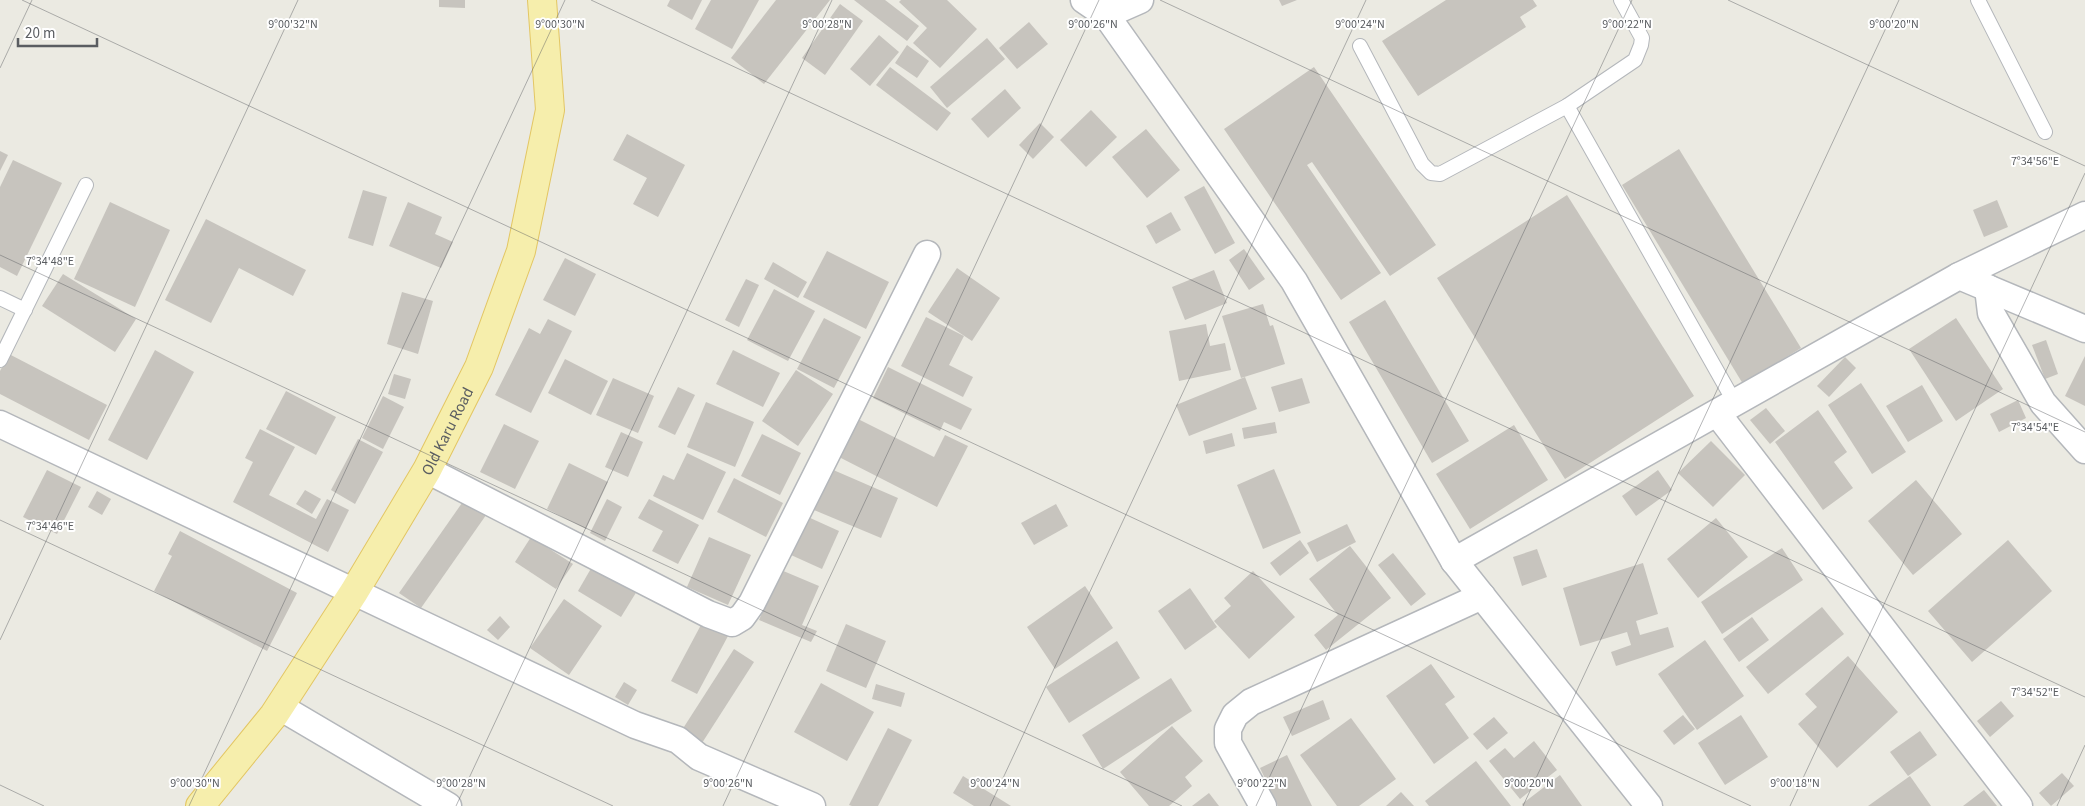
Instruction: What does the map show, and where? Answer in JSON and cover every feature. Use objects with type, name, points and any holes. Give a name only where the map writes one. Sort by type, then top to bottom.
[{"type":"main road","name":"Old Karu Road","points":[[200,806],[280,706],[354,592],[427,470],[479,367],[522,251],[550,110],[544,11]]},
{"type":"street","points":[[1084,0],[1106,15],[1294,281],[1454,561],[1643,804]]},
{"type":"street","points":[[1106,15],[1140,0]]},
{"type":"street","points":[[1454,561],[1959,276],[2085,215]]},
{"type":"street","points":[[427,470],[708,614],[732,623],[742,617],[752,603],[927,254]]},
{"type":"street","points":[[1959,276],[2085,329]]},
{"type":"street","points":[[1988,288],[1991,313],[2043,403],[2085,450]]},
{"type":"street","points":[[1726,408],[2019,806]]},
{"type":"street","points":[[0,424],[635,725],[678,740],[699,758],[812,806]]},
{"type":"street","points":[[1263,806],[1228,743],[1228,729],[1235,715],[1251,702],[1482,596]]},
{"type":"street","points":[[280,706],[448,806]]},
{"type":"lane","points":[[1360,46],[1422,164],[1431,173],[1440,174],[1567,106],[1635,60],[1642,38],[1621,0]]},
{"type":"lane","points":[[1978,0],[2045,132]]},
{"type":"lane","points":[[1567,106],[1726,408]]},
{"type":"lane","points":[[0,360],[86,185]]},
{"type":"lane","points":[[0,298],[25,310]]},
{"type":"building","points":[[439,0],[465,0],[465,8],[439,7]]},
{"type":"building","points":[[670,0],[702,0],[692,20],[667,6]]},
{"type":"building","points":[[711,0],[759,0],[732,49],[695,29]]},
{"type":"building","points":[[776,0],[830,0],[764,84],[731,58]]},
{"type":"building","points":[[854,0],[885,0],[919,26],[907,41]]},
{"type":"building","points":[[901,0],[947,0],[977,29],[940,68],[913,43],[927,28],[899,2]]},
{"type":"building","points":[[1279,0],[1297,0],[1282,6]]},
{"type":"building","points":[[1446,0],[1533,0],[1537,6],[1520,17],[1526,27],[1418,96],[1382,41]]},
{"type":"building","points":[[840,4],[863,21],[825,75],[802,58]]},
{"type":"building","points":[[1029,22],[1048,44],[1017,69],[999,48]]},
{"type":"building","points":[[879,35],[899,52],[870,86],[850,69]]},
{"type":"building","points":[[987,38],[1005,59],[947,108],[930,87]]},
{"type":"building","points":[[907,45],[929,61],[917,78],[895,63]]},
{"type":"building","points":[[890,67],[951,113],[937,131],[876,85]]},
{"type":"building","points":[[1314,67],[1436,245],[1390,276],[1312,162],[1307,165],[1381,273],[1341,300],[1224,129]]},
{"type":"building","points":[[1005,89],[1021,108],[988,138],[971,119]]},
{"type":"building","points":[[1091,110],[1117,137],[1086,167],[1060,140]]},
{"type":"building","points":[[1040,123],[1054,137],[1033,159],[1019,145]]},
{"type":"building","points":[[1146,129],[1180,170],[1147,198],[1112,157]]},
{"type":"building","points":[[627,134],[685,165],[658,217],[633,204],[647,178],[613,160]]},
{"type":"building","points":[[1679,149],[1801,348],[1743,384],[1622,185]]},
{"type":"building","points":[[0,151],[8,155],[0,171]]},
{"type":"building","points":[[13,160],[62,183],[17,276],[0,267],[0,187]]},
{"type":"building","points":[[1204,186],[1235,243],[1215,254],[1184,197]]},
{"type":"building","points":[[363,190],[387,197],[373,246],[348,238]]},
{"type":"building","points":[[1567,195],[1694,396],[1565,479],[1437,278]]},
{"type":"building","points":[[1997,200],[2008,227],[1984,237],[1973,210]]},
{"type":"building","points":[[110,202],[170,230],[135,307],[74,279]]},
{"type":"building","points":[[408,202],[442,217],[435,234],[453,242],[441,268],[389,246]]},
{"type":"building","points":[[1171,212],[1181,230],[1156,244],[1146,226]]},
{"type":"building","points":[[206,219],[306,270],[293,296],[239,268],[211,323],[165,300]]},
{"type":"building","points":[[1244,249],[1265,279],[1249,290],[1229,260]]},
{"type":"building","points":[[827,251],[889,282],[866,329],[803,297]]},
{"type":"building","points":[[565,258],[596,274],[575,316],[543,300]]},
{"type":"building","points":[[773,262],[807,282],[798,298],[764,279]]},
{"type":"building","points":[[957,268],[1000,298],[972,341],[928,312]]},
{"type":"building","points":[[1214,270],[1227,303],[1185,320],[1172,287]]},
{"type":"building","points":[[63,274],[136,319],[115,352],[42,306]]},
{"type":"building","points":[[746,279],[759,285],[739,327],[725,320]]},
{"type":"building","points":[[774,289],[815,311],[788,361],[747,340]]},
{"type":"building","points":[[402,292],[433,301],[418,354],[387,344]]},
{"type":"building","points":[[1385,300],[1469,441],[1432,463],[1349,322]]},
{"type":"building","points":[[1263,304],[1270,326],[1273,325],[1285,364],[1241,378],[1222,316]]},
{"type":"building","points":[[926,317],[964,336],[949,365],[973,377],[963,397],[901,366]]},
{"type":"building","points":[[824,318],[861,337],[834,388],[797,369]]},
{"type":"building","points":[[1956,318],[2003,389],[1956,421],[1909,349]]},
{"type":"building","points":[[548,319],[572,331],[531,413],[495,395],[529,328],[540,334]]},
{"type":"building","points":[[1206,324],[1210,346],[1225,343],[1231,370],[1179,381],[1169,331]]},
{"type":"building","points":[[2046,340],[2058,374],[2045,379],[2032,345]]},
{"type":"building","points":[[155,350],[194,372],[147,460],[108,440]]},
{"type":"building","points":[[733,350],[780,373],[763,407],[716,384]]},
{"type":"building","points":[[9,354],[107,405],[89,440],[0,394],[0,371]]},
{"type":"building","points":[[2085,356],[2085,406],[2065,396]]},
{"type":"building","points":[[1845,357],[1856,368],[1829,397],[1817,386]]},
{"type":"building","points":[[565,359],[608,381],[591,415],[548,393]]},
{"type":"building","points":[[888,367],[972,409],[961,430],[944,422],[940,431],[873,398]]},
{"type":"building","points":[[796,370],[833,394],[798,446],[762,421]]},
{"type":"building","points":[[394,374],[411,379],[405,399],[388,394]]},
{"type":"building","points":[[1245,377],[1257,409],[1189,436],[1176,405]]},
{"type":"building","points":[[613,378],[654,396],[638,433],[596,415]]},
{"type":"building","points":[[1302,378],[1310,403],[1279,412],[1271,387]]},
{"type":"building","points":[[1861,383],[1906,452],[1872,474],[1828,405]]},
{"type":"building","points":[[1922,385],[1943,421],[1908,442],[1886,406]]},
{"type":"building","points":[[678,387],[695,395],[675,435],[658,427]]},
{"type":"building","points":[[286,391],[336,417],[316,455],[266,429]]},
{"type":"building","points":[[383,396],[404,407],[383,449],[362,438]]},
{"type":"building","points":[[2018,400],[2026,418],[1999,432],[1990,414]]},
{"type":"building","points":[[706,402],[754,422],[735,467],[687,447]]},
{"type":"building","points":[[1766,408],[1785,431],[1770,444],[1750,420]]},
{"type":"building","points":[[1818,410],[1847,452],[1834,462],[1853,488],[1823,510],[1775,442]]},
{"type":"building","points":[[858,419],[934,457],[945,435],[968,446],[937,507],[839,457]]},
{"type":"building","points":[[1275,422],[1277,433],[1244,439],[1242,428]]},
{"type":"building","points":[[504,424],[539,441],[515,489],[480,472]]},
{"type":"building","points":[[1514,425],[1548,480],[1470,529],[1436,474]]},
{"type":"building","points":[[260,429],[295,447],[269,495],[316,519],[327,499],[349,510],[328,552],[233,502],[253,462],[245,458]]},
{"type":"building","points":[[621,432],[643,442],[628,477],[605,467]]},
{"type":"building","points":[[1232,433],[1235,446],[1206,454],[1203,441]]},
{"type":"building","points":[[762,434],[801,453],[780,495],[741,476]]},
{"type":"building","points":[[358,439],[383,452],[355,504],[331,490]]},
{"type":"building","points":[[1711,441],[1745,475],[1713,507],[1678,473]]},
{"type":"building","points":[[687,453],[726,472],[703,520],[653,496],[663,475],[674,480]]},
{"type":"building","points":[[569,463],[608,482],[586,529],[547,509]]},
{"type":"building","points":[[831,469],[898,498],[881,538],[814,510]]},
{"type":"building","points":[[1274,469],[1301,533],[1263,549],[1237,485]]},
{"type":"building","points":[[47,470],[81,487],[57,534],[23,517]]},
{"type":"building","points":[[1658,470],[1672,490],[1636,516],[1622,496]]},
{"type":"building","points":[[734,478],[783,503],[766,537],[717,512]]},
{"type":"building","points":[[1916,480],[1962,534],[1913,575],[1868,521]]},
{"type":"building","points":[[305,490],[321,499],[312,514],[296,504]]},
{"type":"building","points":[[97,491],[111,499],[102,515],[88,507]]},
{"type":"building","points":[[469,493],[491,508],[421,608],[399,593]]},
{"type":"building","points":[[607,499],[622,507],[605,541],[590,533]]},
{"type":"building","points":[[649,499],[699,525],[678,564],[652,551],[663,531],[638,518]]},
{"type":"building","points":[[1056,504],[1068,526],[1034,545],[1021,523]]},
{"type":"building","points":[[808,517],[839,531],[822,569],[791,555]]},
{"type":"building","points":[[1716,518],[1748,557],[1698,598],[1667,559]]},
{"type":"building","points":[[1347,524],[1356,542],[1317,562],[1307,543]]},
{"type":"building","points":[[180,531],[297,593],[267,651],[154,591],[172,556],[168,554]]},
{"type":"building","points":[[531,537],[573,564],[556,589],[515,562]]},
{"type":"building","points":[[709,537],[751,555],[728,605],[687,587]]},
{"type":"building","points":[[1300,540],[1309,553],[1280,576],[1270,563]]},
{"type":"building","points":[[2008,540],[2052,591],[1972,662],[1928,611]]},
{"type":"building","points":[[1350,546],[1391,598],[1326,650],[1314,635],[1338,615],[1309,579]]},
{"type":"building","points":[[1782,548],[1803,580],[1722,634],[1701,602]]},
{"type":"building","points":[[1537,549],[1547,577],[1522,586],[1513,557]]},
{"type":"building","points":[[1393,553],[1426,594],[1411,606],[1378,565]]},
{"type":"building","points":[[1643,563],[1658,614],[1636,621],[1640,635],[1668,627],[1674,647],[1616,666],[1611,652],[1631,645],[1627,632],[1580,646],[1563,588]]},
{"type":"building","points":[[593,565],[637,591],[621,617],[578,591]]},
{"type":"building","points":[[781,570],[819,586],[802,625],[817,631],[811,642],[759,620]]},
{"type":"building","points":[[1253,571],[1295,617],[1249,659],[1214,621],[1231,606],[1224,598]]},
{"type":"building","points":[[1085,586],[1113,628],[1055,669],[1027,627]]},
{"type":"building","points":[[1190,588],[1217,627],[1185,650],[1158,611]]},
{"type":"building","points":[[564,599],[602,626],[569,675],[530,648]]},
{"type":"building","points":[[1822,607],[1844,634],[1768,694],[1746,667]]},
{"type":"building","points":[[500,616],[510,627],[498,640],[487,630]]},
{"type":"building","points":[[1752,617],[1769,640],[1739,662],[1723,639]]},
{"type":"building","points":[[702,623],[728,636],[697,694],[671,681]]},
{"type":"building","points":[[846,624],[886,641],[866,688],[826,671]]},
{"type":"building","points":[[1705,640],[1744,696],[1697,730],[1658,674]]},
{"type":"building","points":[[1117,641],[1140,678],[1069,723],[1046,687]]},
{"type":"building","points":[[734,649],[754,662],[702,743],[682,730]]},
{"type":"building","points":[[1848,656],[1898,712],[1837,768],[1798,724],[1817,707],[1805,694]]},
{"type":"building","points":[[1431,664],[1455,697],[1445,704],[1469,738],[1434,764],[1386,696]]},
{"type":"building","points":[[1171,678],[1192,711],[1103,769],[1082,735]]},
{"type":"building","points":[[624,682],[637,690],[628,705],[615,697]]},
{"type":"building","points":[[821,683],[874,712],[847,761],[794,732]]},
{"type":"building","points":[[876,684],[905,693],[901,707],[872,699]]},
{"type":"building","points":[[1323,700],[1330,719],[1292,736],[1283,717]]},
{"type":"building","points":[[2001,701],[2014,716],[1990,737],[1977,721]]},
{"type":"building","points":[[1683,715],[1695,729],[1674,745],[1663,731]]},
{"type":"building","points":[[1741,715],[1768,757],[1725,785],[1698,743]]},
{"type":"building","points":[[1494,717],[1508,733],[1487,750],[1473,734]]},
{"type":"building","points":[[1351,718],[1396,779],[1359,806],[1337,806],[1300,755]]},
{"type":"building","points":[[1172,726],[1203,761],[1185,777],[1192,786],[1169,806],[1149,806],[1120,772]]},
{"type":"building","points":[[888,728],[912,740],[878,806],[849,805]]},
{"type":"building","points":[[1920,731],[1937,755],[1908,776],[1890,752]]},
{"type":"building","points":[[1534,741],[1557,770],[1520,799],[1489,761],[1505,748],[1514,758]]},
{"type":"building","points":[[1287,755],[1312,806],[1278,806],[1260,768]]},
{"type":"building","points":[[1476,761],[1511,806],[1429,806],[1425,801]]},
{"type":"building","points":[[2062,773],[2074,786],[2051,806],[2039,793]]},
{"type":"building","points":[[1560,775],[1582,806],[1523,806],[1522,804]]},
{"type":"building","points":[[963,776],[1011,806],[974,806],[953,793]]},
{"type":"building","points":[[1910,776],[1931,806],[1868,806]]},
{"type":"building","points":[[1984,790],[1997,806],[1963,806]]},
{"type":"building","points":[[1401,792],[1414,806],[1386,806]]},
{"type":"building","points":[[1209,793],[1219,806],[1192,806]]}]
